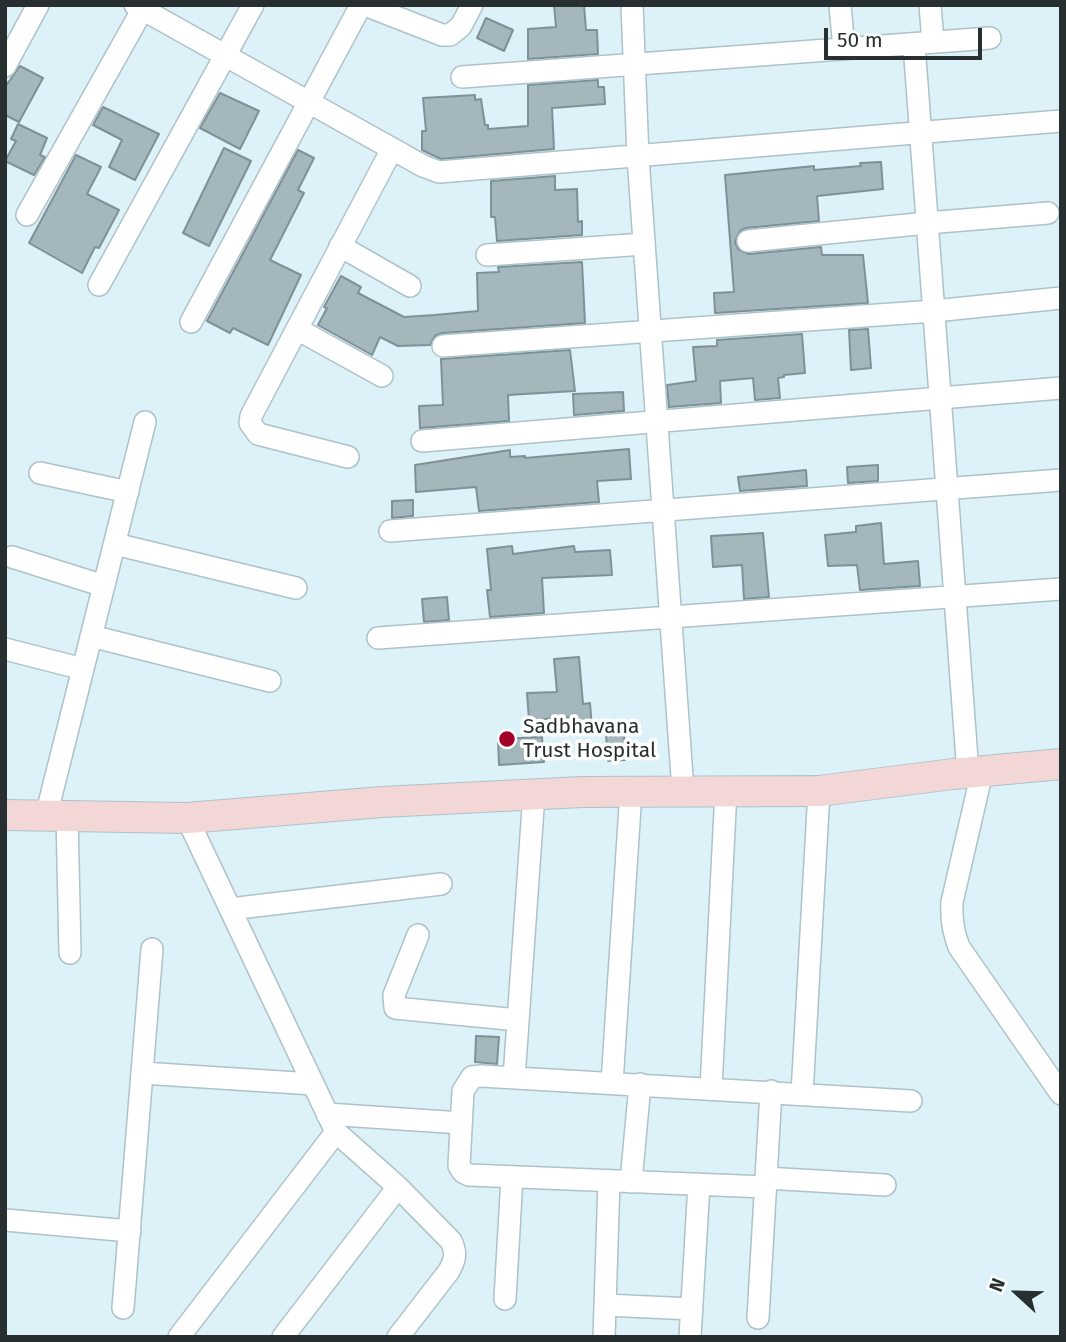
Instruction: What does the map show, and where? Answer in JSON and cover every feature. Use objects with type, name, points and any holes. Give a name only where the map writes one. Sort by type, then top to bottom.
[{"type":"street","points":[[5,66],[38,5]]},
{"type":"street","points":[[99,285],[253,5]]},
{"type":"street","points":[[191,322],[363,5],[442,35],[450,35],[461,26],[472,5]]},
{"type":"street","points":[[632,5],[638,157],[683,791]]},
{"type":"street","points":[[839,5],[844,49]]},
{"type":"street","points":[[930,5],[923,43],[920,133],[955,596],[975,772],[951,918],[959,947],[1061,1094]]},
{"type":"street","points":[[27,215],[141,7],[392,149],[439,172],[453,173],[1061,121]]},
{"type":"street","points":[[462,77],[990,38]]},
{"type":"street","points":[[348,457],[257,434],[252,429],[251,415],[392,149]]},
{"type":"street","points":[[748,242],[927,223],[1048,214]]},
{"type":"street","points":[[487,255],[644,244]]},
{"type":"street","points":[[341,246],[410,286]]},
{"type":"street","points":[[443,346],[934,311],[1061,298]]},
{"type":"street","points":[[297,329],[382,376]]},
{"type":"street","points":[[422,441],[1061,388]]},
{"type":"street","points":[[70,953],[56,816],[83,669],[145,422]]},
{"type":"street","points":[[40,473],[128,492]]},
{"type":"street","points":[[390,531],[1061,480]]},
{"type":"street","points":[[115,544],[296,587]]},
{"type":"street","points":[[12,557],[104,586]]},
{"type":"street","points":[[378,638],[1061,589]]},
{"type":"street","points":[[91,636],[270,681]]},
{"type":"street","points":[[5,649],[83,669]]},
{"type":"street","points":[[5,815],[187,818],[382,802],[534,794],[819,791],[1061,764]]},
{"type":"street","points":[[711,1088],[726,791]]},
{"type":"street","points":[[803,1094],[819,791]]},
{"type":"street","points":[[612,1083],[631,792]]},
{"type":"street","points":[[514,1078],[534,794]]},
{"type":"street","points":[[187,818],[332,1123],[451,1241],[456,1250],[455,1260],[449,1271],[398,1337]]},
{"type":"street","points":[[230,909],[441,884]]},
{"type":"street","points":[[418,935],[394,995],[396,1008],[518,1020]]},
{"type":"street","points":[[124,1308],[152,949]]},
{"type":"street","points":[[142,1073],[313,1084]]},
{"type":"street","points":[[885,1185],[766,1182],[699,1184],[469,1175],[459,1166],[463,1091],[472,1077],[771,1091],[911,1101]]},
{"type":"street","points":[[631,1182],[640,1084]]},
{"type":"street","points":[[758,1318],[771,1091]]},
{"type":"street","points":[[332,1123],[461,1123]]},
{"type":"street","points":[[179,1337],[332,1123]]},
{"type":"street","points":[[505,1299],[512,1177]]},
{"type":"street","points":[[604,1337],[609,1181]]},
{"type":"street","points":[[690,1337],[699,1184]]},
{"type":"street","points":[[283,1337],[398,1187]]},
{"type":"street","points":[[5,1220],[130,1231]]},
{"type":"street","points":[[605,1305],[692,1309]]},
{"type":"building","points":[[554,5],[584,5],[586,30],[597,30],[598,54],[528,59],[528,29],[556,27]]},
{"type":"building","points":[[486,18],[513,30],[504,51],[477,38]]},
{"type":"building","points":[[20,66],[43,78],[19,122],[5,115],[5,87]]},
{"type":"building","points":[[598,80],[598,87],[604,87],[605,104],[552,108],[554,149],[441,159],[422,150],[422,131],[426,131],[423,98],[475,95],[475,100],[481,99],[488,129],[528,126],[528,85]]},
{"type":"building","points":[[220,93],[259,111],[240,149],[200,128]]},
{"type":"building","points":[[103,107],[159,134],[135,180],[109,167],[122,140],[93,125]]},
{"type":"building","points":[[18,124],[47,138],[40,155],[45,157],[34,175],[5,161],[16,141],[11,139]]},
{"type":"building","points":[[224,148],[251,161],[209,246],[183,233]]},
{"type":"building","points":[[298,150],[314,158],[298,190],[304,193],[270,260],[301,275],[268,345],[233,328],[230,333],[207,321]]},
{"type":"building","points":[[76,155],[101,167],[87,194],[119,210],[82,273],[29,243]]},
{"type":"building","points":[[881,162],[883,189],[817,196],[819,221],[746,228],[740,231],[735,242],[738,249],[749,254],[821,247],[822,255],[863,255],[868,303],[715,313],[714,293],[734,292],[725,175],[814,166],[814,170]]},
{"type":"building","points":[[555,176],[555,190],[577,189],[578,222],[582,221],[582,235],[497,241],[495,217],[491,217],[491,181]]},
{"type":"building","points":[[582,262],[585,323],[442,333],[435,336],[430,345],[398,346],[380,337],[372,355],[318,325],[327,308],[324,307],[341,276],[361,287],[358,293],[404,317],[478,311],[477,273],[499,272],[498,267]]},
{"type":"building","points":[[868,329],[871,368],[851,370],[849,330]]},
{"type":"building","points":[[802,334],[805,373],[778,378],[780,398],[755,400],[753,378],[720,381],[721,403],[669,407],[667,385],[696,381],[693,347],[717,346],[717,340]]},
{"type":"building","points":[[570,350],[575,391],[508,395],[509,421],[420,428],[419,406],[443,405],[441,359]]},
{"type":"building","points":[[623,392],[624,411],[574,415],[573,394]]},
{"type":"building","points":[[629,449],[631,479],[597,481],[599,502],[479,511],[476,487],[416,492],[415,465],[510,450],[510,457],[525,458]]},
{"type":"building","points":[[878,465],[878,481],[848,483],[847,467]]},
{"type":"building","points":[[806,470],[807,486],[740,491],[738,477]]},
{"type":"building","points":[[413,500],[413,516],[392,518],[392,501]]},
{"type":"building","points":[[881,523],[884,564],[918,561],[920,586],[860,590],[857,565],[828,566],[825,535],[856,532],[856,526]]},
{"type":"building","points":[[763,533],[769,597],[744,599],[742,565],[713,567],[711,536]]},
{"type":"building","points":[[512,546],[513,554],[574,546],[575,552],[610,550],[612,575],[542,578],[544,613],[490,617],[487,590],[491,590],[487,549]]},
{"type":"building","points":[[447,597],[449,620],[424,622],[422,599]]},
{"type":"building","points":[[579,657],[583,704],[590,703],[592,729],[575,731],[574,717],[529,720],[527,693],[557,692],[554,659]]},
{"type":"building","points":[[624,733],[625,760],[608,761],[606,734]]},
{"type":"building","points":[[542,737],[544,762],[499,765],[498,739]]},
{"type":"building","points":[[476,1036],[499,1037],[497,1064],[475,1062]]},
{"type":"place","name":"Sadbhavana Trust Hospital","points":[[507,739]]}]
